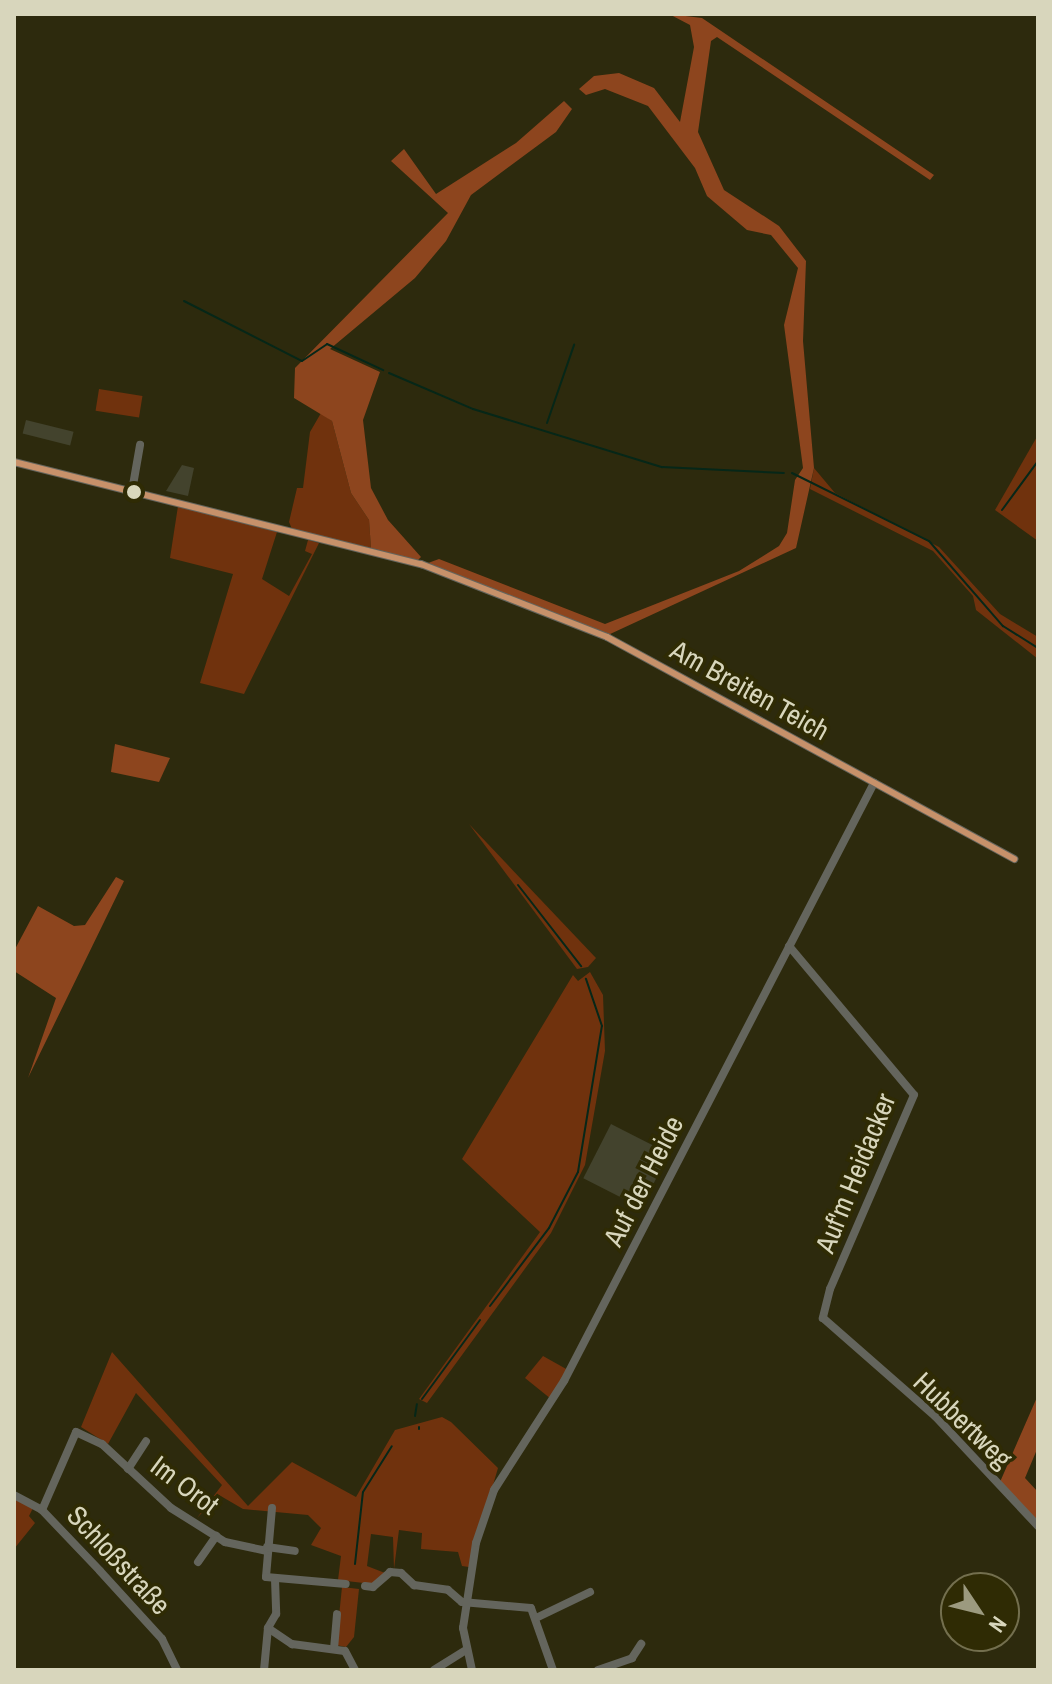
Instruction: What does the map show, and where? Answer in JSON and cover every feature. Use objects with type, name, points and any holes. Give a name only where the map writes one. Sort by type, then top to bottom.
[{"type":"street","points":[[132,491],[140,445]]},
{"type":"street","name":"Am Breiten Teich","points":[[14,462],[421,564],[607,637],[1014,859]]},
{"type":"street","name":"Auf der Heide","points":[[465,1651],[467,1603],[476,1543],[494,1490],[564,1381],[874,783]]},
{"type":"street","name":"Auf'm Heidacker","points":[[789,946],[914,1095],[823,1308],[831,1331],[853,1349]]},
{"type":"street","name":"Hubbertweg","points":[[853,1349],[935,1416],[1038,1526]]},
{"type":"street","name":"Im Orot","points":[[42,1510],[76,1432],[102,1444],[171,1508],[216,1536],[267,1549],[295,1551]]},
{"type":"street","name":"Im Orot","points":[[128,1469],[146,1441]]},
{"type":"street","name":"Schloßstraße","points":[[14,1495],[42,1510],[162,1639],[177,1670]]},
{"type":"street","points":[[272,1508],[264,1574],[275,1579],[346,1584]]},
{"type":"street","name":"Im Orot","points":[[198,1562],[216,1536]]},
{"type":"street","points":[[365,1586],[373,1587],[390,1572],[401,1573],[414,1585],[448,1590],[467,1603],[525,1606],[536,1618],[553,1670]]},
{"type":"street","points":[[264,1670],[268,1628],[276,1614],[275,1579]]},
{"type":"street","points":[[536,1618],[590,1592]]},
{"type":"street","points":[[334,1649],[337,1614]]},
{"type":"street","points":[[268,1628],[292,1644],[345,1651],[355,1670]]},
{"type":"street","points":[[598,1670],[632,1658],[641,1644]]},
{"type":"street","points":[[434,1670],[465,1651],[472,1670]]},
{"type":"shaded area","points":[[669,14],[702,18],[934,175],[930,180],[717,37],[711,41],[698,132],[724,190],[779,226],[806,261],[803,341],[814,468],[796,548],[608,635],[428,563],[439,559],[605,624],[739,571],[779,546],[787,533],[795,480],[803,468],[784,325],[798,268],[771,235],[747,230],[707,196],[695,168],[648,106],[605,89],[586,95],[579,89],[594,76],[619,73],[654,88],[680,122],[694,47],[690,25]]},
{"type":"shaded area","points":[[564,101],[572,109],[556,132],[471,195],[446,241],[415,278],[330,349],[380,372],[363,420],[371,488],[388,520],[421,557],[417,561],[371,548],[369,520],[351,493],[332,421],[294,398],[295,368],[448,213],[391,161],[404,149],[436,194],[516,143]]},
{"type":"shaded area","points":[[99,389],[142,396],[139,418],[96,411]]},
{"type":"shaded area","points":[[321,413],[332,421],[351,493],[369,520],[371,548],[292,529],[289,522],[297,488],[303,488],[310,432]]},
{"type":"shaded area","points":[[1038,435],[1038,541],[995,510]]},
{"type":"shaded area","points":[[814,468],[835,493],[939,547],[1000,614],[1038,637],[1038,659],[976,610],[973,596],[933,551],[810,489]]},
{"type":"shaded area","points":[[178,506],[277,532],[262,579],[289,596],[312,554],[305,551],[308,540],[319,543],[244,694],[200,683],[233,574],[170,558]]},
{"type":"shaded area","points":[[115,744],[170,758],[159,782],[111,772]]},
{"type":"shaded area","points":[[469,824],[596,958],[588,967],[577,969]]},
{"type":"shaded area","points":[[116,877],[124,881],[28,1078],[56,998],[14,971],[14,951],[38,906],[74,926],[85,925]]},
{"type":"shaded area","points":[[590,972],[603,995],[605,1051],[585,1165],[551,1233],[427,1403],[419,1399],[540,1232],[462,1159],[573,975],[578,981]]},
{"type":"shaded area","points":[[112,1352],[248,1506],[292,1462],[356,1497],[395,1430],[442,1417],[451,1422],[498,1468],[469,1567],[462,1566],[458,1552],[421,1549],[422,1533],[399,1530],[394,1569],[393,1537],[371,1534],[367,1566],[385,1573],[372,1584],[338,1580],[341,1556],[311,1545],[321,1528],[308,1515],[243,1509],[219,1495],[197,1518],[222,1485],[136,1393],[108,1444],[81,1427]]},
{"type":"shaded area","points":[[543,1356],[568,1370],[551,1399],[525,1378]]},
{"type":"shaded area","points":[[1038,1395],[1038,1447],[1025,1478],[1038,1492],[1038,1523],[1000,1482]]},
{"type":"shaded area","points":[[14,1499],[33,1508],[29,1516],[35,1523],[14,1549]]},
{"type":"shaded area","points":[[342,1587],[359,1589],[354,1637],[346,1647],[336,1645]]},
{"type":"building","points":[[26,420],[74,432],[70,445],[23,434]]},
{"type":"building","points":[[182,465],[194,468],[188,496],[166,491]]},
{"type":"building","points":[[611,1124],[669,1154],[641,1208],[583,1178]]},
{"type":"waterway","points":[[184,301],[302,361],[327,344],[383,370]]},
{"type":"waterway","points":[[547,423],[574,345]]},
{"type":"waterway","points":[[389,373],[473,409],[662,467],[784,473]]},
{"type":"waterway","points":[[1002,510],[1038,461]]},
{"type":"waterway","points":[[792,473],[929,541],[1003,626],[1038,648]]},
{"type":"waterway","points":[[518,885],[581,966]]},
{"type":"waterway","points":[[490,1306],[549,1228],[578,1172],[602,1026],[586,979]]},
{"type":"waterway","points":[[422,1399],[480,1320]]},
{"type":"waterway","points":[[415,1416],[417,1404]]},
{"type":"waterway","points":[[355,1564],[363,1492],[392,1446]]},
{"type":"transit line","points":[[14,462],[421,564],[607,637],[1014,859]]}]
